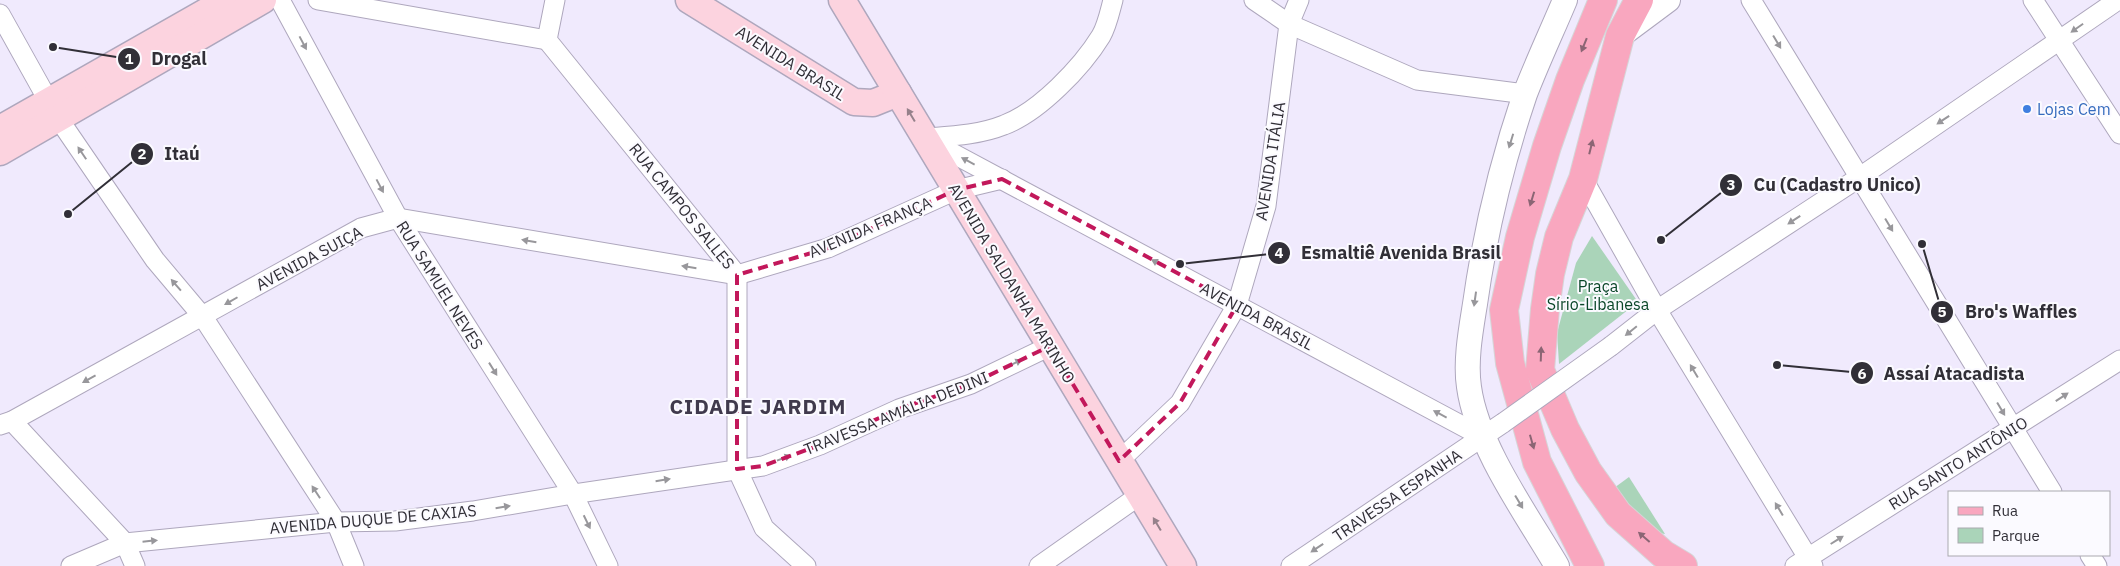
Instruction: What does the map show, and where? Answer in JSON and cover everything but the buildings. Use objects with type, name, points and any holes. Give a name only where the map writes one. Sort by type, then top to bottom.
[{"type":"main road","points":[[0,152],[53,110],[226,0]]},
{"type":"main road","points":[[0,129],[53,110],[262,0]]},
{"type":"main road","name":"AVENIDA SALDANHA MARINHO","points":[[842,0],[1183,566]]},
{"type":"main road","points":[[1590,566],[1537,462],[1510,363],[1504,310],[1520,238],[1547,146],[1570,80],[1602,0]]},
{"type":"main road","points":[[1639,0],[1620,36],[1583,179],[1559,237],[1550,274],[1541,341],[1540,370],[1565,429],[1588,472],[1618,514],[1663,554],[1683,566]]},
{"type":"main road","name":"AVENIDA BRASIL","points":[[704,3],[854,102],[873,103],[898,93]]},
{"type":"street","name":"RUA SAMUEL NEVES","points":[[280,0],[398,218],[573,494],[608,566]]},
{"type":"street","points":[[318,0],[547,40],[555,0]]},
{"type":"street","points":[[926,138],[972,134],[1005,125],[1026,114],[1063,85],[1102,35],[1114,0]]},
{"type":"street","points":[[1254,0],[1289,24],[1417,80],[1526,94]]},
{"type":"street","name":"AVENIDA ITÁLIA","points":[[1119,461],[1180,403],[1237,305],[1266,206],[1289,24],[1299,0]]},
{"type":"street","points":[[1557,566],[1483,437],[1469,386],[1470,339],[1481,257],[1500,179],[1526,94],[1565,0]]},
{"type":"street","points":[[1620,36],[1668,0]]},
{"type":"street","points":[[1752,0],[2051,491]]},
{"type":"street","points":[[2033,0],[2120,134]]},
{"type":"street","name":"TRAVESSA ESPANHA","points":[[1291,566],[1483,437],[1611,346],[1657,310],[1860,177],[2118,0]]},
{"type":"street","points":[[0,14],[53,110],[155,260],[203,317],[336,522],[354,566]]},
{"type":"street","name":"RUA CAMPOS SALLES","points":[[547,40],[737,275],[737,469],[764,528],[806,566]]},
{"type":"street","name":"AVENIDA BRASIL","points":[[926,138],[1483,437]]},
{"type":"street","name":"AVENIDA FRANÇA","points":[[737,275],[828,248],[956,190],[1002,179]]},
{"type":"street","points":[[1583,179],[1657,310],[1805,563]]},
{"type":"street","name":"AVENIDA SUIÇA","points":[[6,423],[203,317],[361,228],[398,218],[737,275]]},
{"type":"street","name":"TRAVESSA AMÁLIA DEDINI","points":[[737,469],[763,466],[820,445],[899,409],[971,384],[1050,346]]},
{"type":"street","name":"RUA SANTO ANTÔNIO","points":[[1805,563],[2120,360]]},
{"type":"street","points":[[6,423],[125,543],[135,566]]},
{"type":"street","name":"AVENIDA DUQUE DE CAXIAS","points":[[71,566],[125,543],[336,522],[404,520],[737,469]]},
{"type":"street","points":[[1039,566],[1140,495]]},
{"type":"highlighted area","points":[[1002,179],[1237,305],[1180,403],[1119,461],[1050,346],[971,384],[899,409],[820,445],[763,466],[737,469],[737,275],[828,248],[956,190]]},
{"type":"green space","name":"Praça Sírio-Libanesa","points":[[1592,236],[1638,302],[1559,364],[1557,333],[1576,263]]},
{"type":"green space","points":[[1629,477],[1665,534],[1652,532],[1614,488]]},
{"type":"place","name":"Drogal","points":[[53,47]]},
{"type":"place","name":"Lojas Cem","points":[[2027,109]]},
{"type":"place","name":"Itaú","points":[[68,214]]},
{"type":"place","name":"Cu (Cadastro Unico)","points":[[1661,240]]},
{"type":"place","name":"Bro's Waffles","points":[[1922,244]]},
{"type":"place","name":"Esmaltiê Avenida Brasil","points":[[1180,264]]},
{"type":"place","name":"Assaí Atacadista","points":[[1777,365]]},
{"type":"district","name":"CIDADE JARDIM","points":[[758,407]]}]
